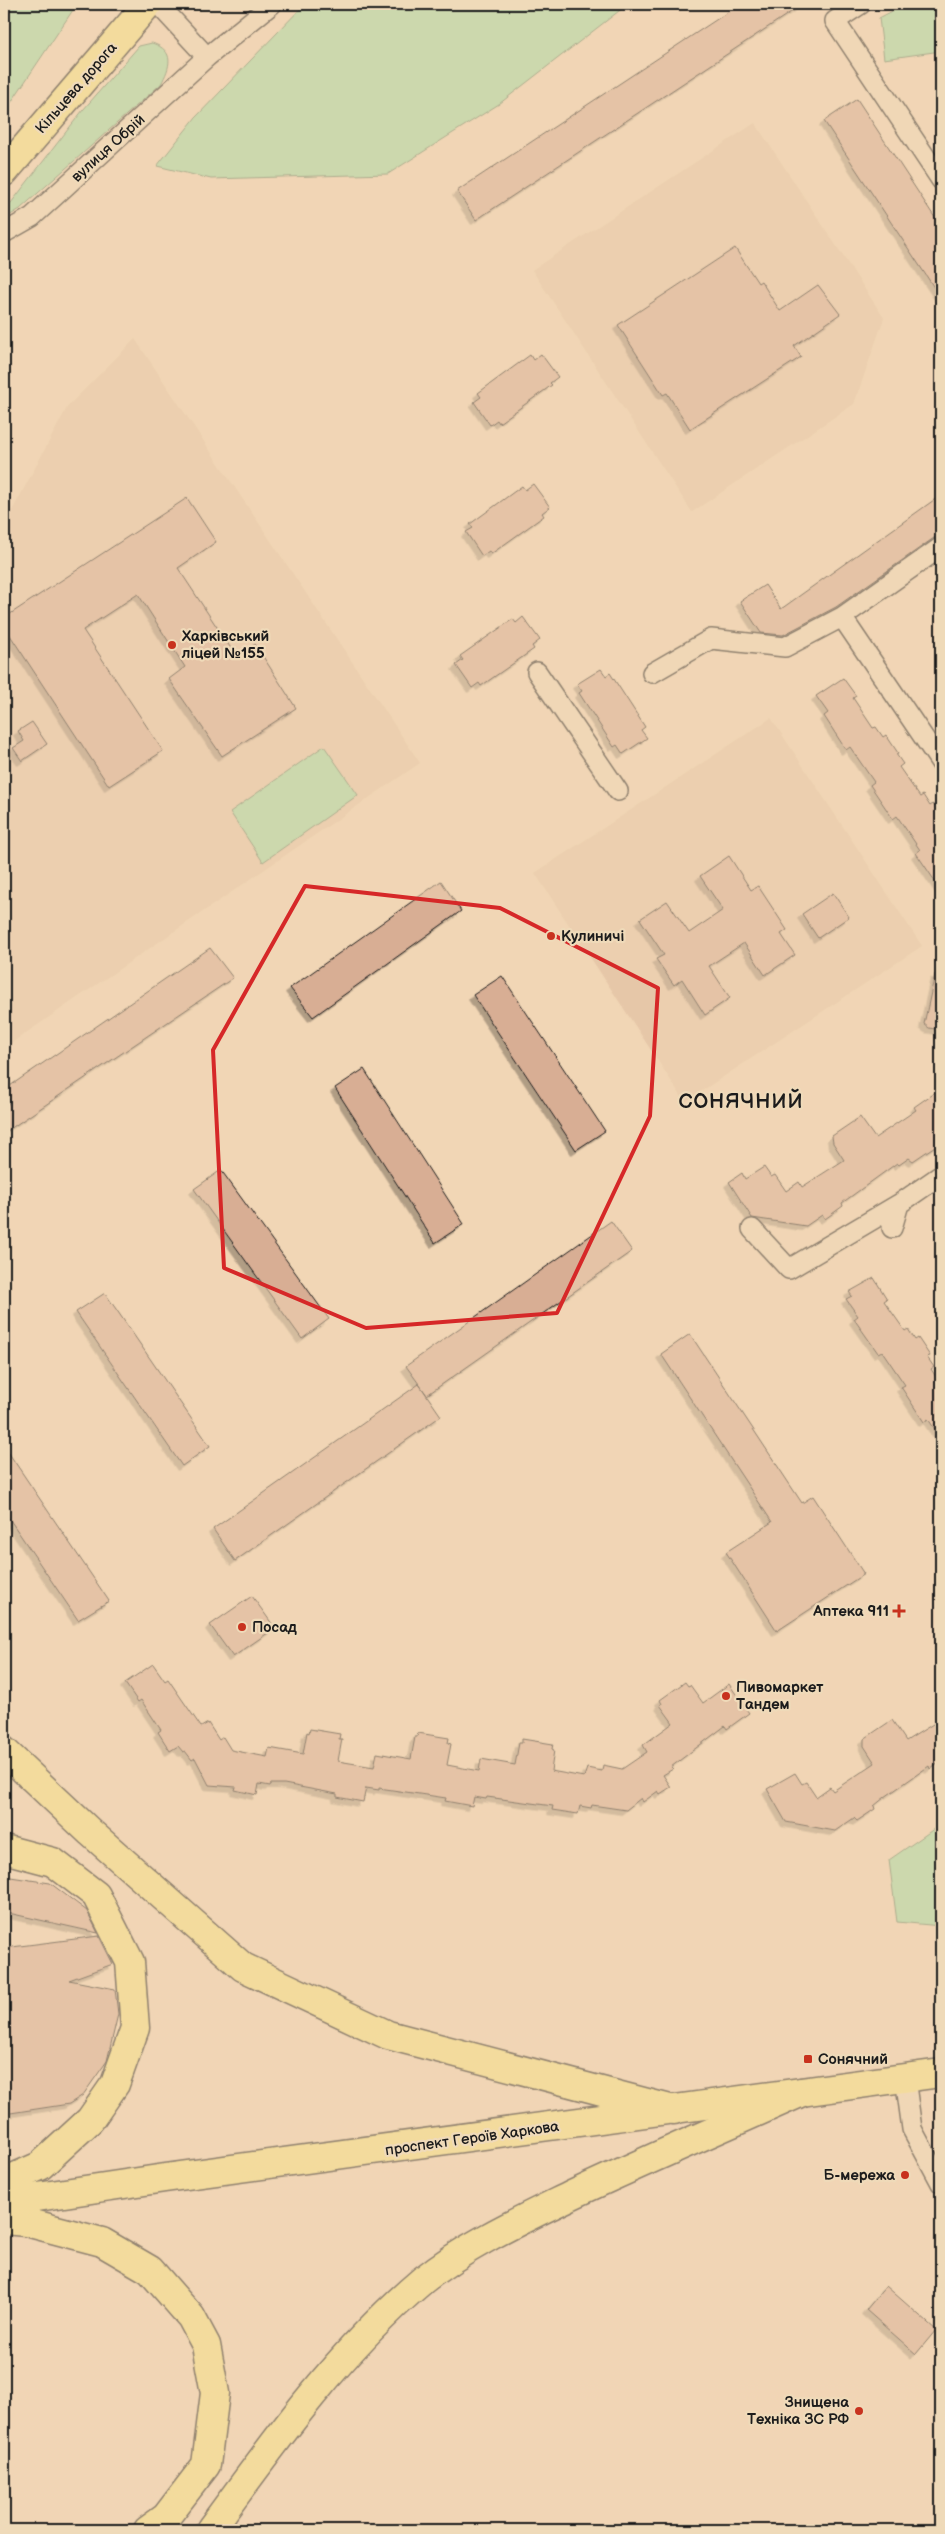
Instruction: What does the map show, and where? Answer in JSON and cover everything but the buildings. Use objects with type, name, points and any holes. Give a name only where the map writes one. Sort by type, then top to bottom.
[{"type":"main road","name":"Кільцева дорога","points":[[4,172],[148,4]]},
{"type":"main road","points":[[4,1751],[90,1832],[243,1967],[388,2035],[674,2110]]},
{"type":"main road","points":[[4,1849],[53,1862],[96,1895],[130,1962],[135,2028],[115,2084],[90,2120],[40,2166],[4,2182]]},
{"type":"main road","name":"проспект Героїв Харкова","points":[[4,2202],[165,2178],[941,2073]]},
{"type":"main road","points":[[210,2530],[329,2375],[378,2322],[424,2280],[470,2248],[525,2218],[802,2092]]},
{"type":"main road","points":[[4,2220],[26,2222],[102,2242],[150,2270],[191,2317],[206,2346],[215,2393],[206,2465],[166,2517],[148,2530]]},
{"type":"street","points":[[158,4],[207,57]]},
{"type":"street","name":"вулиця Обрій","points":[[4,233],[32,217],[207,57],[272,4]]},
{"type":"street","points":[[861,4],[835,21],[941,180]]},
{"type":"street","points":[[652,673],[711,639],[785,647],[842,617],[941,546]]},
{"type":"street","points":[[842,617],[941,763]]},
{"type":"street","points":[[537,672],[618,791]]},
{"type":"street","points":[[752,1229],[789,1269],[899,1204],[941,1175]]},
{"type":"street","points":[[892,1228],[899,1204]]},
{"type":"street","points":[[905,2078],[912,2129],[941,2183]]},
{"type":"highlighted area","points":[[305,886],[500,908],[658,988],[650,1116],[557,1313],[366,1328],[224,1268],[213,1050]]},
{"type":"shaded area","points":[[755,123],[884,318],[854,404],[692,512],[532,270]]},
{"type":"shaded area","name":"Харківський ліцей №155","points":[[135,339],[420,763],[4,1048],[4,526],[68,406]]},
{"type":"shaded area","points":[[771,718],[922,946],[685,1102],[535,873]]},
{"type":"green space","points":[[4,4],[77,4],[4,113]]},
{"type":"green space","points":[[305,4],[628,4],[499,104],[388,174],[211,179],[157,166],[196,117]]},
{"type":"green space","points":[[906,4],[941,4],[941,51],[884,59],[879,18]]},
{"type":"green space","points":[[152,43],[160,46],[168,55],[167,72],[161,84],[20,209],[4,219],[4,212],[83,110],[139,46]]},
{"type":"green space","points":[[324,746],[358,795],[263,862],[230,812]]},
{"type":"green space","points":[[941,1824],[941,1926],[897,1922],[889,1860]]},
{"type":"place","name":"Харківський ліцей №155","points":[[172,645]]},
{"type":"place","name":"Кулиничі","points":[[551,936]]},
{"type":"place","name":"Аптека 911","points":[[899,1611]]},
{"type":"place","name":"Посад","points":[[242,1627]]},
{"type":"place","name":"Пивомаркет Тандем","points":[[726,1696]]},
{"type":"place","name":"Сонячний","points":[[808,2059]]},
{"type":"place","name":"Б-мережа","points":[[905,2175]]},
{"type":"place","name":"Знищена Техніка ЗС РФ","points":[[859,2411]]},
{"type":"district","name":"СОНЯЧНИЙ","points":[[741,1101]]}]
